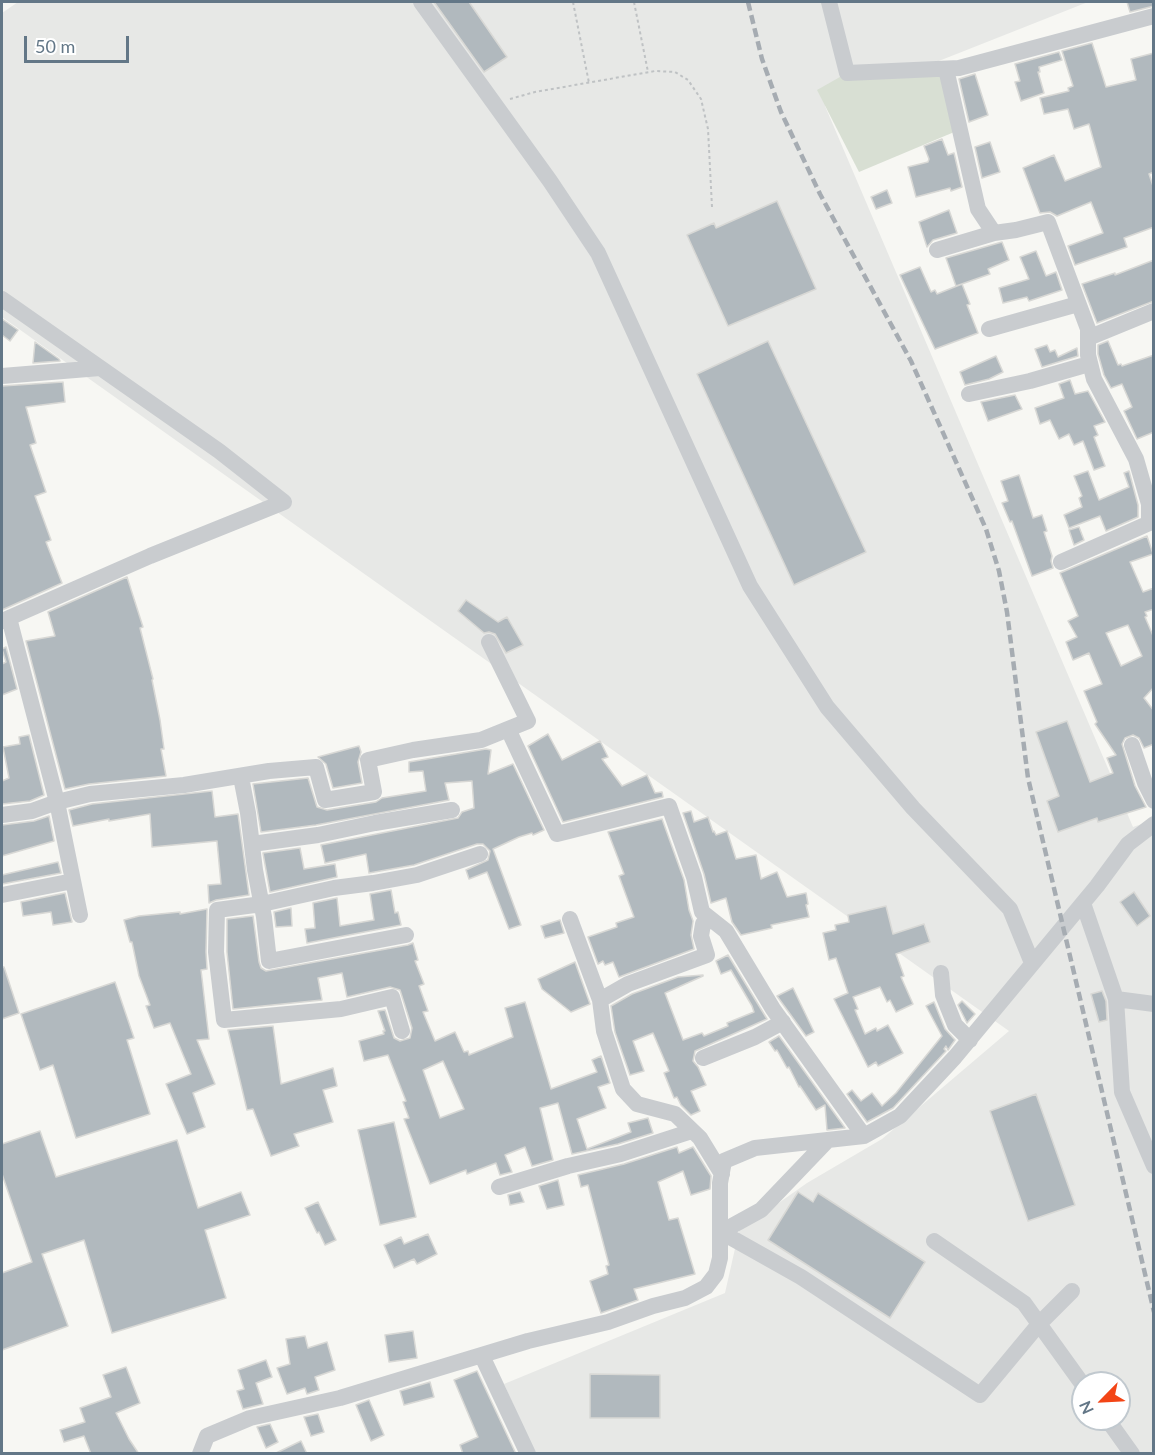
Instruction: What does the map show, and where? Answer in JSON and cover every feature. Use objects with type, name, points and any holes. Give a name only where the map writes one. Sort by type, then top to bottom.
[{"type":"street","points":[[421,2],[550,181],[598,253],[750,586],[827,707],[913,808],[1010,909],[1032,963]]},
{"type":"street","points":[[830,2],[847,73],[958,68],[1154,16]]},
{"type":"street","points":[[946,69],[978,209],[994,233]]},
{"type":"street","points":[[937,250],[994,233],[1048,222],[1088,329],[1089,364],[1094,379],[1136,459],[1149,504],[1151,522],[1061,562]]},
{"type":"street","points":[[2,299],[219,451],[284,502],[150,556],[5,620],[57,802],[80,915]]},
{"type":"street","points":[[989,329],[1078,304]]},
{"type":"street","points":[[1088,338],[1154,311]]},
{"type":"street","points":[[969,394],[1030,381],[1089,364]]},
{"type":"street","points":[[2,376],[100,368]]},
{"type":"street","points":[[2,815],[32,811],[90,794],[184,785],[269,771],[316,767],[324,800],[374,792],[368,760],[413,750],[481,740],[528,721],[489,642]]},
{"type":"street","points":[[508,729],[557,834],[669,806],[694,877],[702,912],[726,931],[783,1022],[864,1136]]},
{"type":"street","points":[[1132,745],[1154,801]]},
{"type":"street","points":[[241,777],[249,813],[269,961],[406,935]]},
{"type":"street","points":[[252,844],[318,835],[452,810]]},
{"type":"street","points":[[200,1454],[207,1436],[250,1418],[340,1398],[528,1341],[608,1322],[653,1306],[685,1298],[706,1287],[716,1274],[720,1258],[724,1161],[755,1148],[864,1136],[900,1116],[970,1040],[1083,903],[1128,844],[1154,824]]},
{"type":"street","points":[[402,1031],[392,997],[341,1009],[224,1020],[216,952],[217,910],[262,904],[334,888],[417,875],[480,854]]},
{"type":"street","points":[[2,895],[73,880]]},
{"type":"street","points":[[1083,903],[1116,999],[1122,1092],[1154,1166]]},
{"type":"street","points":[[570,919],[600,1000],[604,1031],[623,1089],[637,1104],[675,1114],[700,1138],[722,1174]]},
{"type":"street","points":[[600,1000],[628,984],[707,955],[701,936],[703,924],[712,920]]},
{"type":"street","points":[[941,973],[943,995],[955,1025],[970,1040]]},
{"type":"street","points":[[1116,999],[1154,1004]]},
{"type":"street","points":[[704,1058],[755,1037],[783,1022]]},
{"type":"street","points":[[499,1186],[568,1166],[621,1154],[692,1131]]},
{"type":"street","points":[[721,1232],[761,1210],[827,1141]]},
{"type":"street","points":[[721,1232],[801,1277],[980,1395],[1039,1324],[1072,1291]]},
{"type":"street","points":[[934,1241],[1024,1303],[1073,1371]]},
{"type":"street","points":[[482,1356],[528,1454]]},
{"type":"street","points":[[1116,1431],[1132,1454]]},
{"type":"path","points":[[573,2],[589,83]]},
{"type":"path","points":[[634,2],[648,72]]},
{"type":"path","points":[[497,106],[514,97],[648,72],[675,72],[688,80],[701,99],[708,129],[712,207]]},
{"type":"shaded area","points":[[18,2],[1088,2],[825,106],[1133,827],[1153,820],[1153,1453],[535,1453],[504,1384],[725,1293],[739,1231],[807,1183],[882,1139],[1009,1031],[2,317],[2,13]]},
{"type":"shaded area","points":[[946,69],[959,130],[859,172],[817,90],[847,73]]},
{"type":"building","points":[[434,2],[469,2],[507,57],[484,72]]},
{"type":"building","points":[[1127,2],[1154,2],[1154,6],[1130,12]]},
{"type":"building","points":[[1092,43],[1106,87],[1136,80],[1131,59],[1154,53],[1154,172],[1149,174],[1154,189],[1154,227],[1124,238],[1127,247],[1075,265],[1068,246],[1103,233],[1091,202],[1057,216],[1050,212],[1040,213],[1023,168],[1054,155],[1065,181],[1101,167],[1089,124],[1074,129],[1068,109],[1044,114],[1040,98],[1069,91],[1068,88],[1073,86],[1062,51]]},
{"type":"building","points":[[1059,52],[1062,60],[1039,67],[1040,72],[1038,72],[1044,93],[1021,101],[1015,82],[1020,81],[1015,64]]},
{"type":"building","points":[[975,74],[988,115],[969,122],[959,79]]},
{"type":"building","points":[[942,139],[948,155],[954,153],[962,187],[916,197],[908,167],[928,162],[924,146]]},
{"type":"building","points":[[990,142],[1000,172],[982,178],[975,147]]},
{"type":"building","points":[[887,190],[892,203],[876,209],[871,197]]},
{"type":"building","points":[[777,201],[816,289],[728,326],[687,235],[714,223],[716,228]]},
{"type":"building","points":[[949,210],[957,233],[933,240],[927,247],[919,222]]},
{"type":"building","points":[[1002,242],[1009,260],[988,269],[990,274],[956,286],[946,258]]},
{"type":"building","points":[[1036,251],[1046,276],[1056,272],[1062,290],[1029,301],[1027,297],[1003,303],[999,288],[1029,279],[1020,257]]},
{"type":"building","points":[[1154,260],[1154,301],[1097,323],[1082,284],[1115,273],[1115,275]]},
{"type":"building","points":[[920,267],[931,292],[935,290],[937,294],[962,284],[978,333],[935,349],[900,275]]},
{"type":"building","points":[[2,319],[18,330],[10,341],[2,335]]},
{"type":"building","points":[[768,341],[866,552],[794,585],[697,374]]},
{"type":"building","points":[[1108,341],[1118,365],[1122,366],[1154,355],[1154,432],[1137,439],[1124,411],[1132,407],[1122,384],[1111,388],[1104,375],[1098,345]]},
{"type":"building","points":[[35,342],[59,359],[60,361],[33,363]]},
{"type":"building","points":[[1047,345],[1050,352],[1055,350],[1058,357],[1077,348],[1078,356],[1042,367],[1035,349]]},
{"type":"building","points":[[996,356],[1003,372],[989,379],[965,385],[960,372]]},
{"type":"building","points":[[1070,380],[1075,394],[1088,391],[1105,422],[1094,426],[1098,435],[1094,437],[1105,466],[1094,470],[1083,441],[1074,445],[1069,434],[1059,439],[1050,420],[1040,424],[1035,408],[1064,398],[1059,384]]},
{"type":"building","points":[[63,382],[65,402],[26,407],[36,443],[30,445],[46,492],[35,496],[51,540],[46,542],[62,583],[2,610],[2,386]]},
{"type":"building","points":[[1015,395],[1022,409],[988,421],[981,402]]},
{"type":"building","points":[[1088,471],[1099,500],[1129,487],[1124,473],[1129,471],[1138,505],[1138,517],[1106,531],[1100,516],[1069,528],[1064,515],[1082,507],[1079,498],[1082,496],[1074,476]]},
{"type":"building","points":[[1019,475],[1033,518],[1042,515],[1047,531],[1044,532],[1052,556],[1053,568],[1032,576],[1012,521],[1010,522],[1002,503],[1008,501],[1001,481]]},
{"type":"building","points":[[1079,527],[1084,540],[1074,545],[1069,530]]},
{"type":"building","points":[[1147,536],[1153,554],[1130,562],[1143,592],[1154,588],[1154,609],[1145,612],[1147,616],[1145,617],[1154,638],[1154,687],[1144,698],[1154,711],[1154,744],[1144,748],[1139,738],[1133,735],[1125,738],[1122,744],[1135,786],[1146,807],[1098,822],[1097,818],[1058,832],[1047,801],[1059,796],[1036,732],[1067,721],[1090,782],[1113,773],[1107,758],[1116,755],[1095,724],[1097,722],[1084,691],[1102,684],[1089,653],[1073,660],[1066,642],[1077,637],[1068,621],[1078,616],[1060,573]],"holes":[[[1128,625],[1142,656],[1121,666],[1106,633]]]},
{"type":"building","points":[[127,577],[143,627],[140,628],[153,679],[166,776],[89,784],[65,789],[26,641],[55,636],[48,612]]},
{"type":"building","points":[[466,600],[498,622],[507,617],[523,645],[506,653],[495,634],[484,633],[458,611]]},
{"type":"building","points":[[6,647],[17,689],[2,695],[2,664],[6,662],[2,649]]},
{"type":"building","points":[[548,734],[562,760],[600,741],[608,757],[602,759],[622,786],[647,775],[655,793],[662,792],[663,797],[563,822],[528,746]]},
{"type":"building","points":[[29,735],[44,795],[30,801],[2,804],[2,781],[9,778],[3,747],[20,744],[19,737]]},
{"type":"building","points":[[359,746],[361,752],[358,762],[362,783],[333,788],[326,764],[318,757]]},
{"type":"building","points":[[491,750],[488,774],[513,764],[544,830],[533,835],[532,833],[519,837],[493,849],[521,925],[509,929],[487,872],[469,879],[466,870],[488,860],[490,851],[483,844],[414,865],[369,873],[366,854],[325,863],[321,845],[458,818],[462,812],[474,808],[472,781],[445,783],[449,800],[316,825],[261,832],[253,784],[308,778],[317,807],[327,810],[426,791],[423,771],[409,772],[409,762]]},
{"type":"building","points":[[212,791],[215,817],[238,814],[249,895],[209,903],[208,885],[221,884],[217,841],[152,847],[150,814],[73,826],[69,810],[92,804]]},
{"type":"building","points":[[691,811],[694,822],[708,817],[716,835],[727,831],[736,859],[756,855],[761,879],[777,872],[787,897],[806,893],[809,917],[771,925],[772,928],[741,935],[732,922],[726,898],[711,903],[704,874],[683,813]]},
{"type":"building","points":[[49,816],[54,841],[2,856],[2,825],[34,821]]},
{"type":"building","points":[[662,819],[684,880],[693,921],[691,935],[694,949],[619,977],[613,962],[605,965],[603,961],[598,964],[588,937],[617,927],[616,923],[634,917],[619,876],[624,874],[608,832]]},
{"type":"building","points":[[300,848],[304,869],[335,864],[337,877],[270,892],[263,853]]},
{"type":"building","points":[[58,862],[61,873],[2,884],[2,875]]},
{"type":"building","points":[[391,890],[395,913],[398,912],[401,925],[307,943],[305,929],[315,928],[313,903],[337,898],[340,926],[374,920],[370,894]]},
{"type":"building","points":[[1134,892],[1150,916],[1137,926],[1120,902]]},
{"type":"building","points":[[65,893],[72,922],[53,925],[51,912],[23,916],[21,902]]},
{"type":"building","points":[[886,906],[893,934],[924,924],[930,942],[896,954],[904,976],[901,977],[913,1004],[896,1012],[890,1000],[887,1002],[880,987],[853,997],[858,1009],[855,1010],[865,1034],[888,1025],[903,1053],[878,1066],[876,1062],[868,1067],[834,999],[848,993],[836,958],[829,960],[823,933],[836,930],[835,925],[849,922],[848,915]]},
{"type":"building","points":[[291,908],[292,926],[276,927],[274,912]]},
{"type":"building","points":[[207,909],[207,969],[201,970],[209,1039],[197,1040],[215,1084],[193,1093],[205,1127],[187,1134],[166,1084],[191,1074],[170,1023],[154,1028],[146,1006],[150,1005],[139,976],[132,942],[130,942],[124,920],[139,916],[180,912],[180,914]]},
{"type":"building","points":[[253,916],[259,962],[261,968],[266,971],[413,943],[418,960],[415,961],[424,984],[419,986],[428,1011],[423,1012],[435,1041],[455,1032],[464,1052],[468,1051],[469,1055],[513,1037],[505,1008],[525,1002],[551,1089],[597,1072],[592,1060],[601,1056],[610,1083],[598,1087],[606,1108],[577,1119],[587,1149],[631,1132],[628,1123],[648,1118],[653,1133],[618,1144],[572,1154],[558,1103],[540,1108],[553,1160],[532,1166],[525,1147],[505,1155],[512,1172],[500,1175],[496,1163],[467,1174],[466,1170],[430,1184],[404,1119],[409,1118],[403,1102],[406,1101],[388,1055],[364,1061],[359,1041],[384,1034],[378,1011],[385,1010],[394,1038],[400,1041],[410,1038],[412,1028],[400,990],[390,987],[347,997],[342,973],[318,978],[322,1000],[233,1009],[227,952],[227,919]],"holes":[[[443,1061],[464,1109],[440,1118],[423,1070]]]},
{"type":"building","points":[[560,920],[564,933],[545,938],[541,926]]},
{"type":"building","points":[[728,955],[767,1019],[695,1051],[693,1061],[706,1085],[691,1091],[700,1111],[691,1115],[677,1097],[674,1098],[664,1073],[669,1071],[653,1033],[633,1041],[644,1071],[630,1075],[615,1032],[611,1006],[632,994],[678,977],[703,975],[665,993],[683,1040],[702,1033],[704,1036],[728,1026],[727,1023],[754,1012],[731,970],[721,974],[716,961]]},
{"type":"building","points":[[575,962],[590,1004],[571,1012],[542,989],[538,979]]},
{"type":"building","points":[[2,967],[4,967],[19,1013],[2,1019]]},
{"type":"building","points":[[115,982],[134,1038],[127,1040],[150,1114],[76,1138],[53,1065],[40,1070],[21,1014]]},
{"type":"building","points":[[793,988],[814,1032],[806,1036],[777,996]]},
{"type":"building","points":[[1102,991],[1106,1001],[1107,1020],[1099,1022],[1091,994]]},
{"type":"building","points":[[962,1001],[975,1014],[967,1023],[958,1005]]},
{"type":"building","points":[[934,1002],[945,1029],[955,1040],[948,1050],[946,1046],[944,1049],[946,1051],[893,1108],[867,1122],[847,1094],[852,1090],[861,1101],[872,1093],[882,1106],[896,1093],[942,1036],[926,1006]]},
{"type":"building","points":[[273,1026],[281,1084],[333,1068],[337,1086],[323,1090],[333,1122],[294,1134],[299,1146],[271,1156],[253,1109],[247,1110],[228,1030]]},
{"type":"building","points":[[779,1036],[845,1128],[827,1130],[825,1105],[816,1110],[799,1087],[789,1067],[787,1068],[777,1050],[775,1051],[769,1042]]},
{"type":"building","points":[[1036,1094],[1075,1205],[1028,1221],[990,1111]]},
{"type":"building","points":[[394,1122],[416,1217],[380,1225],[358,1130]]},
{"type":"building","points":[[40,1131],[56,1177],[177,1140],[198,1208],[241,1192],[250,1215],[205,1230],[226,1298],[112,1333],[84,1240],[42,1254],[68,1326],[2,1350],[2,1273],[32,1262],[2,1174],[2,1144]]},
{"type":"building","points":[[677,1147],[679,1153],[693,1147],[711,1176],[710,1189],[691,1195],[683,1171],[658,1182],[669,1220],[678,1218],[695,1274],[634,1289],[638,1300],[601,1313],[590,1281],[608,1274],[606,1266],[609,1265],[588,1185],[581,1187],[578,1175],[624,1164]]},
{"type":"building","points":[[558,1180],[564,1205],[547,1209],[539,1186]]},
{"type":"building","points":[[520,1192],[524,1202],[510,1205],[508,1195]]},
{"type":"building","points":[[798,1192],[813,1202],[818,1193],[925,1262],[890,1318],[768,1240]]},
{"type":"building","points":[[318,1202],[336,1240],[325,1245],[305,1208]]},
{"type":"building","points":[[428,1234],[437,1254],[417,1264],[414,1259],[394,1268],[384,1245],[401,1237],[404,1244]]},
{"type":"building","points":[[413,1331],[417,1358],[389,1362],[385,1335]]},
{"type":"building","points":[[305,1336],[308,1348],[327,1342],[335,1370],[315,1377],[319,1390],[307,1394],[305,1388],[287,1394],[277,1368],[290,1364],[286,1339]]},
{"type":"building","points":[[266,1360],[272,1377],[256,1383],[263,1404],[243,1409],[237,1391],[244,1389],[238,1370]]},
{"type":"building","points":[[126,1367],[140,1403],[116,1413],[139,1454],[91,1454],[84,1436],[64,1442],[60,1430],[85,1422],[80,1408],[111,1397],[103,1375]]},
{"type":"building","points":[[477,1371],[516,1454],[463,1454],[460,1445],[478,1437],[454,1380]]},
{"type":"building","points":[[590,1374],[660,1375],[660,1418],[590,1418]]},
{"type":"building","points":[[430,1382],[434,1397],[404,1405],[400,1391]]},
{"type":"building","points":[[369,1400],[384,1435],[371,1441],[356,1405]]},
{"type":"building","points":[[318,1414],[324,1432],[311,1436],[304,1417]]},
{"type":"building","points":[[270,1424],[278,1442],[266,1448],[257,1427]]},
{"type":"building","points":[[301,1441],[307,1454],[274,1454]]},
{"type":"railway","points":[[748,2],[762,59],[781,112],[820,194],[911,361],[986,529],[999,571],[1007,612],[1028,778],[1154,1312]]}]
